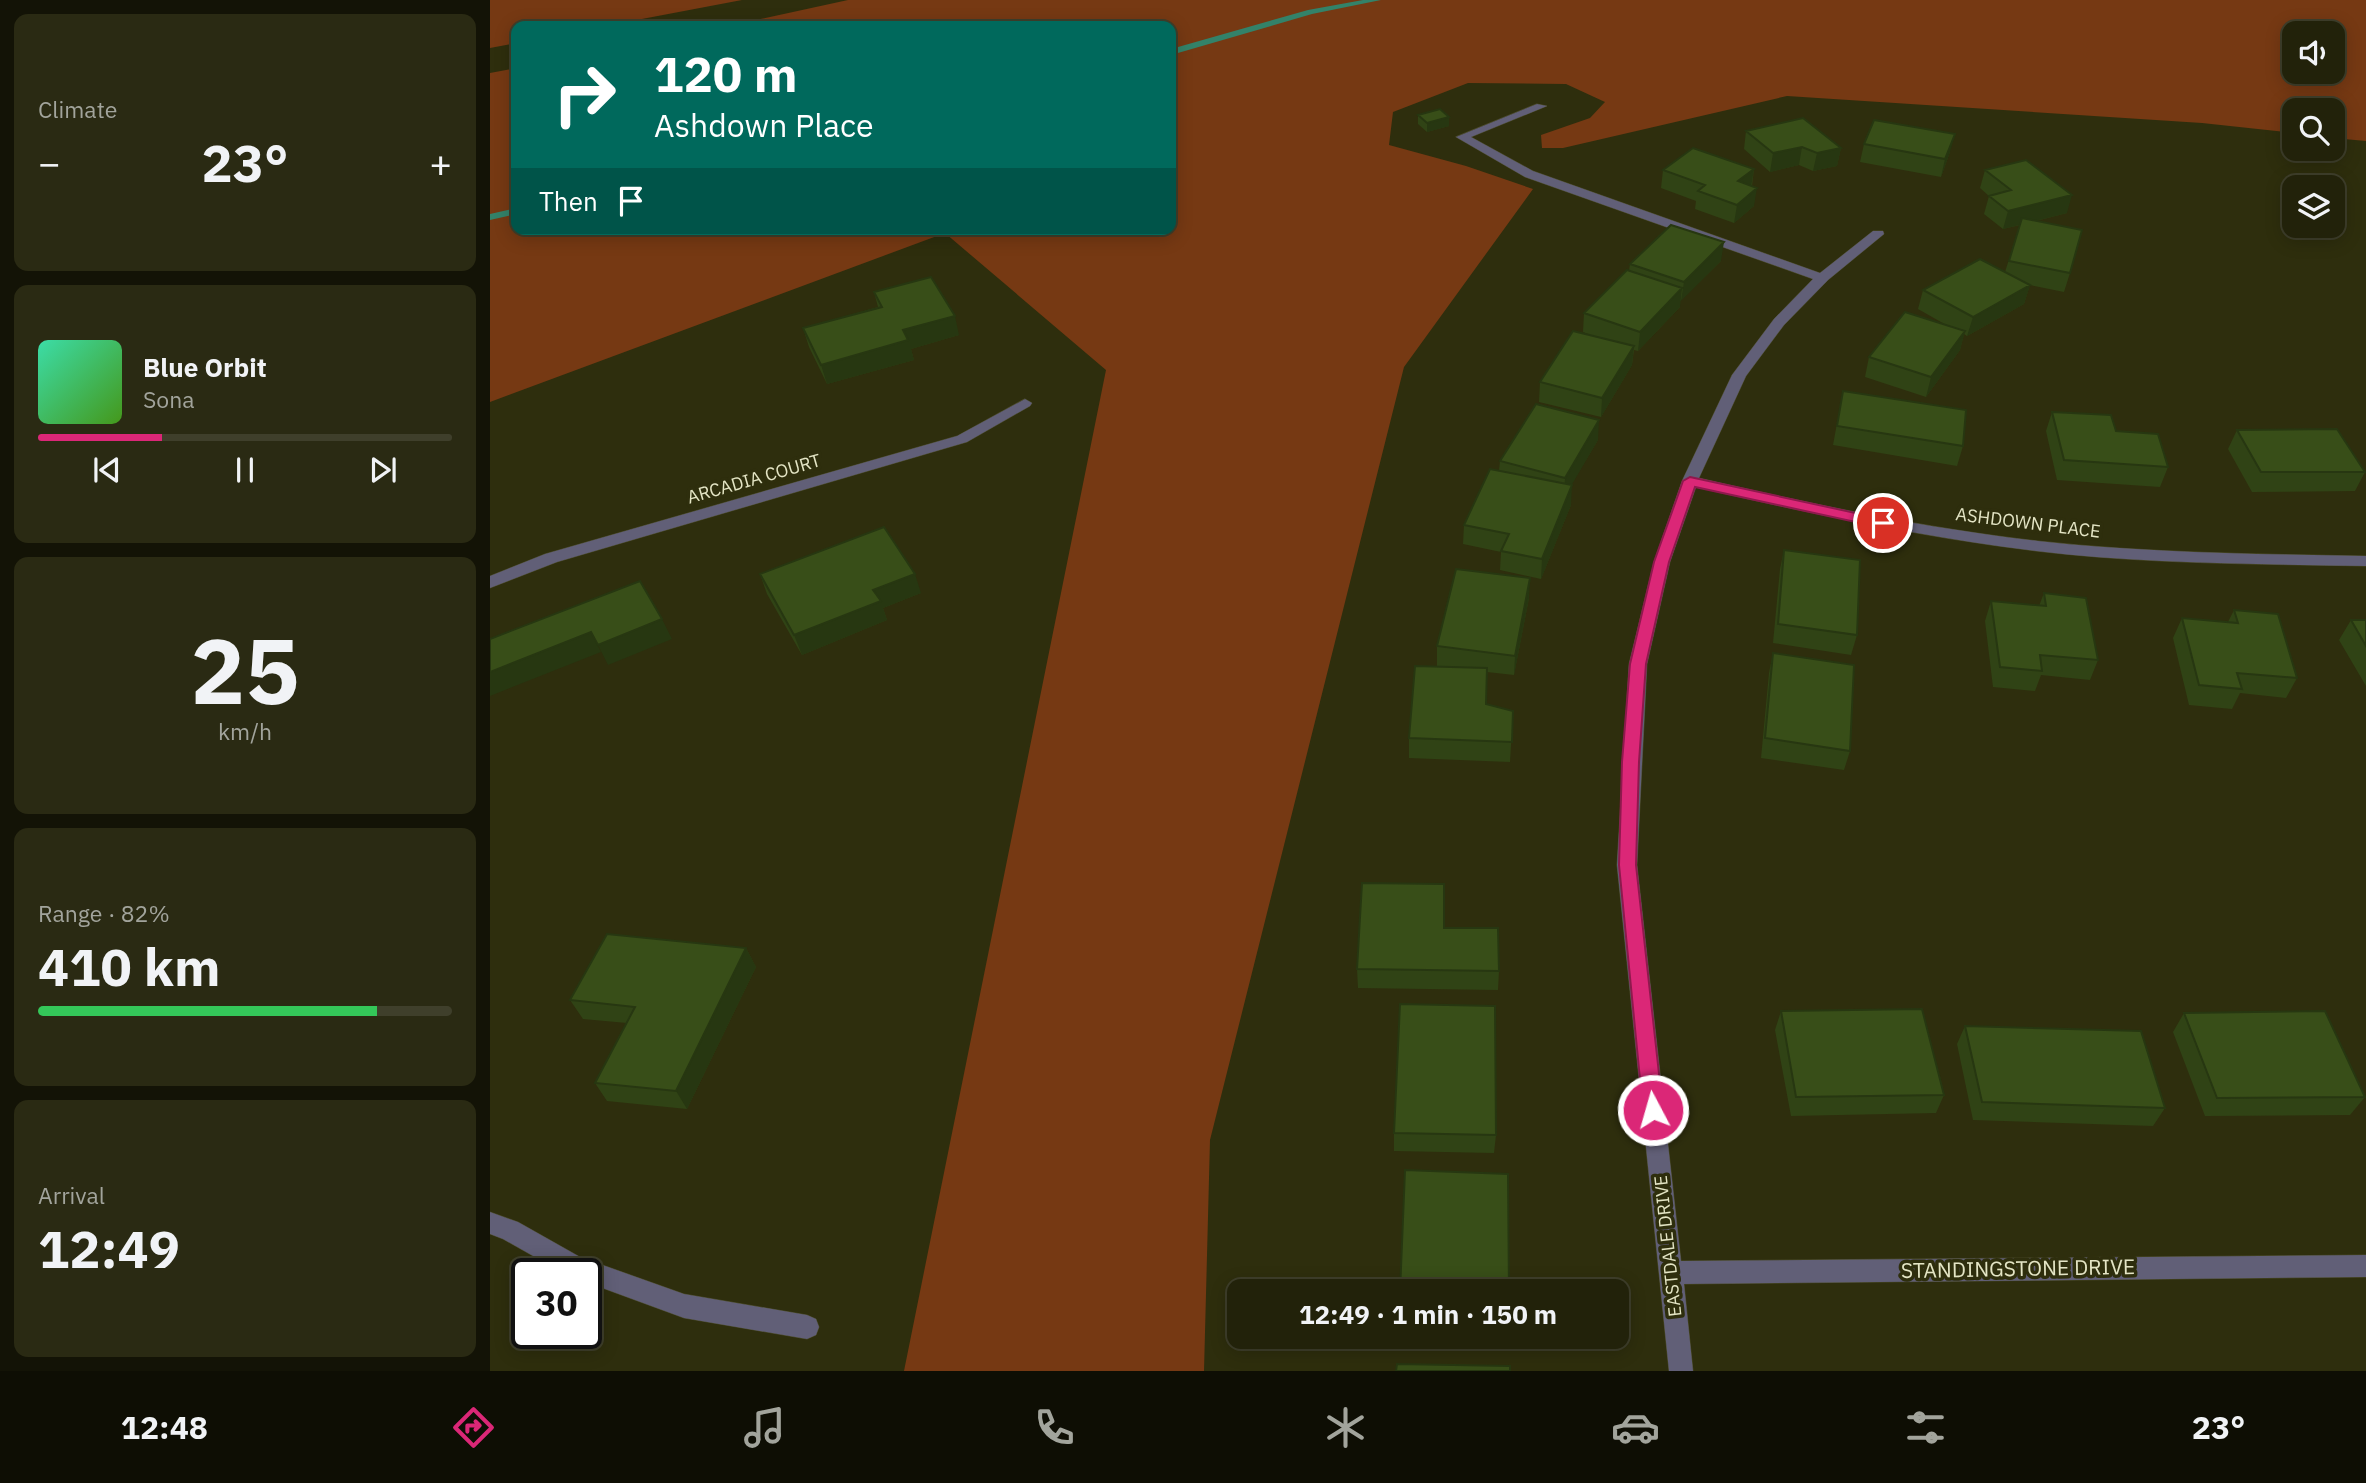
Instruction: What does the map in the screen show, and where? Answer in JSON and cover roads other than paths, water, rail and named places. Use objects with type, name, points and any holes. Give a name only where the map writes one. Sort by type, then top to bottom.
[{"type":"street","points":[[1541,106],[1462,137],[1529,174],[1822,278]]},
{"type":"street","name":"EASTDALE DRIVE","points":[[1681,1371],[1627,865],[1638,664],[1662,562],[1690,481],[1739,375],[1779,322],[1822,278],[1878,234]]},
{"type":"street","name":"ARCADIA COURT","points":[[490,582],[551,558],[962,439],[1024,403]]},
{"type":"street","name":"ASHDOWN PLACE","points":[[1690,481],[1804,508],[1910,528],[2038,545],[2150,555],[2366,561]]},
{"type":"street","points":[[490,1223],[510,1230],[573,1266],[684,1306],[807,1327]]},
{"type":"street","name":"STANDINGSTONE DRIVE","points":[[1671,1273],[2366,1266]]},
{"type":"waterway","points":[[1176,51],[1311,12],[1377,0]]},
{"type":"waterway","points":[[490,217],[511,212]]}]
